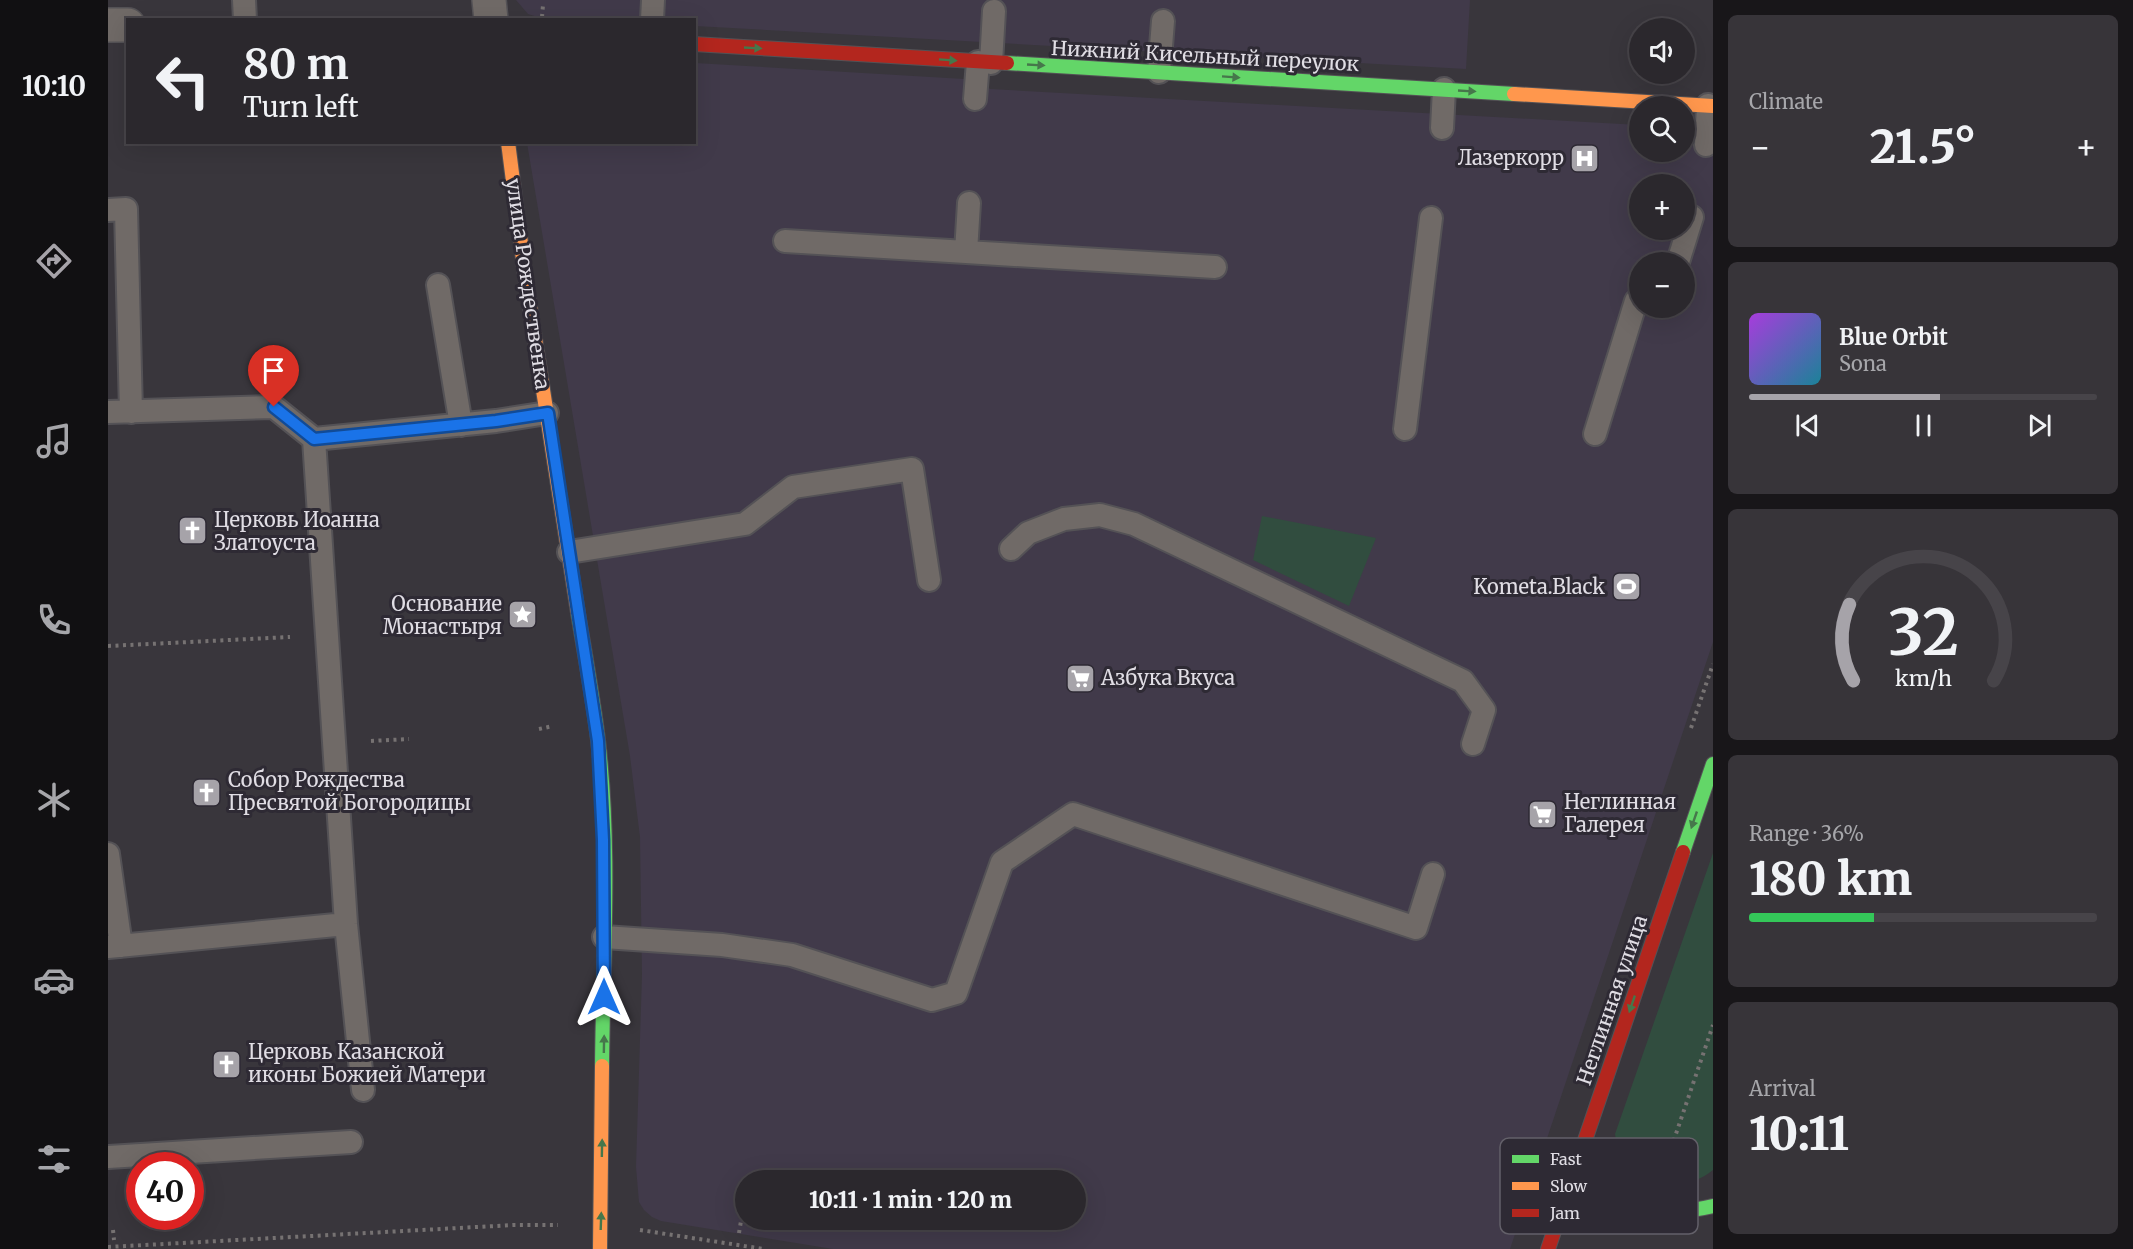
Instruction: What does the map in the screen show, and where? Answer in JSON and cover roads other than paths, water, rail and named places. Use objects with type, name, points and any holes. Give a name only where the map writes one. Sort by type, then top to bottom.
[{"type":"street","points":[[489,0],[491,18]]},
{"type":"street","points":[[108,26],[126,25]]},
{"type":"street","name":"Нижний Кисельный переулок","points":[[696,44],[1711,106]]},
{"type":"street","name":"улица Рождественка","points":[[508,144],[525,275],[598,741],[602,800],[604,938],[600,1249]]},
{"type":"street","name":"Неглинная улица","points":[[1587,1138],[1713,764]]},
{"type":"street","points":[[1698,1211],[1713,1206]]},
{"type":"street","name":"Неглинная улица","points":[[1548,1249],[1553,1234]]},
{"type":"lane","points":[[244,0],[245,18]]},
{"type":"lane","points":[[652,18],[653,0]]},
{"type":"lane","points":[[975,99],[994,11]]},
{"type":"lane","points":[[1159,72],[1162,21]]},
{"type":"lane","points":[[1442,128],[1444,90]]},
{"type":"lane","points":[[1706,145],[1711,106]]},
{"type":"lane","points":[[966,252],[969,203]]},
{"type":"lane","points":[[108,210],[126,209],[131,411]]},
{"type":"lane","points":[[1406,429],[1431,218]]},
{"type":"lane","points":[[785,241],[1215,267]]},
{"type":"lane","points":[[438,285],[461,425]]},
{"type":"lane","points":[[1595,434],[1631,318]]},
{"type":"lane","points":[[108,412],[274,407],[314,439],[461,425],[548,413]]},
{"type":"lane","points":[[314,439],[346,924],[363,1090]]},
{"type":"lane","points":[[568,552],[745,524],[793,487],[912,469],[929,580]]},
{"type":"lane","points":[[1011,549],[1028,533],[1064,519],[1100,515],[1134,524],[1462,681],[1484,710],[1473,744]]},
{"type":"lane","points":[[604,938],[722,945],[792,955],[932,1000],[956,993],[1002,862],[1073,813],[1416,928],[1433,874]]},
{"type":"lane","points":[[108,854],[115,946],[346,924]]},
{"type":"lane","points":[[108,1157],[351,1142]]},
{"type":"place","name":"Лазеркорр","points":[[1585,158]]},
{"type":"place","name":"Церковь Иоанна Златоуста","points":[[193,531]]},
{"type":"place","name":"Kometa.Black","points":[[1626,587]]},
{"type":"place","name":"Основание Монастыря","points":[[523,615]]},
{"type":"place","name":"Азбука Вкуса","points":[[1080,678]]},
{"type":"place","name":"Собор Рождества Пресвятой Богородицы","points":[[207,792]]},
{"type":"place","name":"Неглинная Галерея","points":[[1543,814]]},
{"type":"place","name":"Церковь Казанской иконы Божией Матери","points":[[227,1064]]}]
